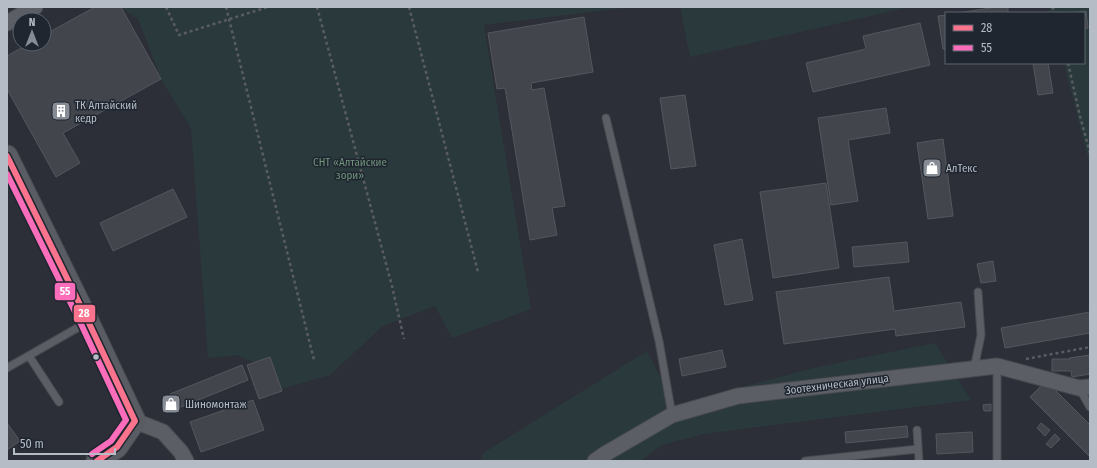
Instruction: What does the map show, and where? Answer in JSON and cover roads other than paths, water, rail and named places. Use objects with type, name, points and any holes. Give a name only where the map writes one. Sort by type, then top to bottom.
[{"type":"street","points":[[7,23],[34,7]]},
{"type":"street","points":[[7,156],[135,421],[163,432],[181,452],[186,461]]},
{"type":"street","name":"Зоотехническая улица","points":[[595,461],[672,415],[738,396],[996,366],[1084,387]]},
{"type":"street","points":[[97,461],[117,447],[135,421]]},
{"type":"lane","points":[[606,118],[659,341],[672,415]]},
{"type":"lane","points":[[974,369],[981,335],[978,292]]},
{"type":"lane","points":[[7,368],[88,321]]},
{"type":"lane","points":[[29,356],[59,402]]},
{"type":"lane","points":[[996,366],[997,461]]},
{"type":"lane","points":[[1084,387],[1090,407]]},
{"type":"lane","points":[[917,430],[919,461]]},
{"type":"lane","points":[[805,461],[918,449]]},
{"type":"place","name":"ТК Алтайский кедр","points":[[61,111]]},
{"type":"place","name":"АлТекс","points":[[932,168]]},
{"type":"place","name":"Шиномонтаж","points":[[171,404]]},
{"type":"park label","name":"СНТ «Алтайские зори»","points":[[350,168]]}]
